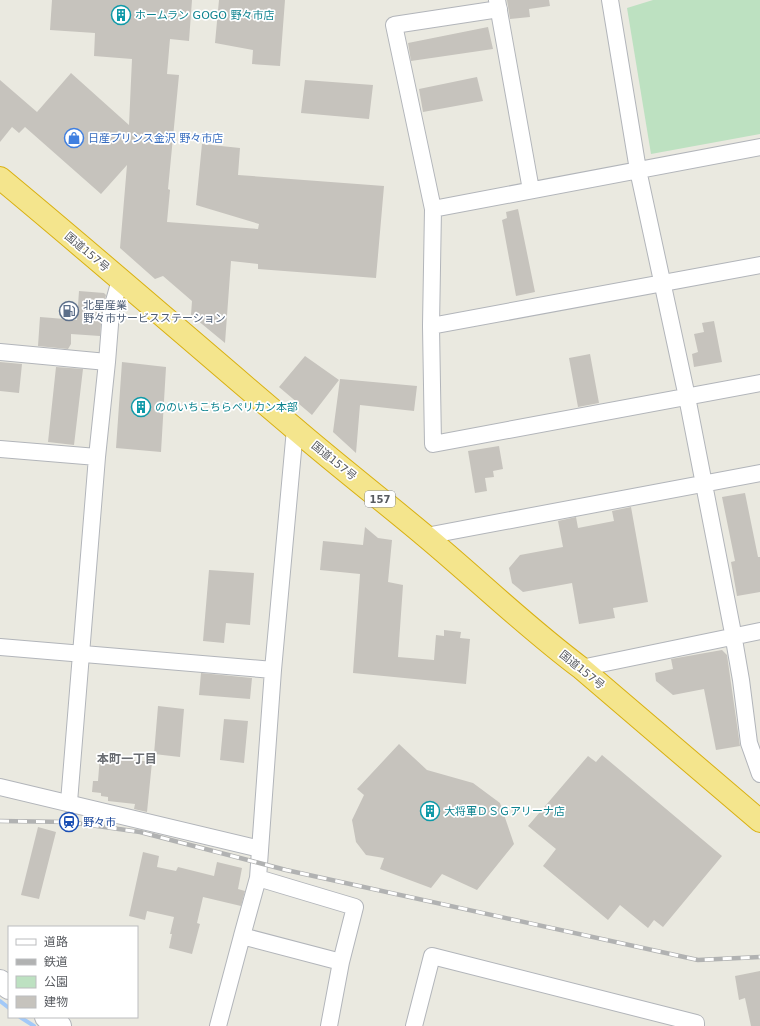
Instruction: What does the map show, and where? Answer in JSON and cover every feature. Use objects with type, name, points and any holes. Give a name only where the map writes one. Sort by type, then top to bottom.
[{"type":"highway","name":"国道157号","points":[[0,178],[227,369],[295,429],[426,536],[487,590],[760,821]]},
{"type":"street","points":[[610,0],[638,170],[687,397],[733,636],[741,680],[749,743],[760,774]]},
{"type":"street","points":[[531,190],[498,4],[394,25],[432,209],[431,326],[433,444],[760,384]]},
{"type":"street","points":[[432,209],[760,147]]},
{"type":"street","points":[[431,326],[760,265]]},
{"type":"street","points":[[69,802],[97,457],[111,312],[120,280]]},
{"type":"street","points":[[0,352],[107,362]]},
{"type":"street","points":[[218,1026],[258,878],[273,670],[295,429]]},
{"type":"street","points":[[0,449],[97,457]]},
{"type":"street","points":[[426,536],[760,473]]},
{"type":"street","points":[[581,668],[760,631]]},
{"type":"street","points":[[0,647],[273,670]]},
{"type":"street","points":[[0,787],[69,802],[260,849]]},
{"type":"street","points":[[258,878],[355,907],[329,1026]]},
{"type":"street","points":[[242,936],[342,962]]},
{"type":"street","points":[[414,1026],[432,956],[696,1023],[696,1026]]},
{"type":"street","points":[[48,1018],[60,1026]]},
{"type":"green space","points":[[653,0],[760,0],[760,134],[651,154],[627,8]]},
{"type":"building","points":[[52,0],[192,0],[189,41],[170,39],[167,74],[179,75],[168,189],[170,190],[167,222],[258,229],[259,224],[196,205],[202,144],[240,148],[238,175],[384,186],[376,278],[258,269],[258,264],[231,261],[225,343],[191,315],[192,301],[163,276],[155,279],[120,248],[127,165],[101,194],[25,127],[19,133],[12,127],[0,142],[0,80],[37,112],[71,73],[129,125],[132,59],[94,56],[95,33],[50,30]]},
{"type":"building","points":[[219,0],[285,0],[280,66],[252,64],[253,50],[215,43]]},
{"type":"building","points":[[507,0],[549,0],[550,6],[529,9],[530,17],[510,19]]},
{"type":"building","points":[[488,27],[493,49],[411,61],[408,43]]},
{"type":"building","points":[[477,77],[483,101],[423,112],[419,89]]},
{"type":"building","points":[[305,80],[373,85],[369,119],[301,113]]},
{"type":"building","points":[[518,209],[535,292],[516,296],[502,220],[507,218],[506,212]]},
{"type":"building","points":[[79,291],[104,293],[106,295],[102,311],[100,336],[71,334],[71,344],[68,349],[38,346],[40,317],[77,320]]},
{"type":"building","points":[[714,321],[722,362],[694,367],[692,354],[698,352],[694,334],[704,332],[702,323]]},
{"type":"building","points":[[590,354],[599,403],[578,407],[569,358]]},
{"type":"building","points":[[305,356],[339,380],[312,415],[279,387]]},
{"type":"building","points":[[0,362],[22,364],[19,393],[0,391]]},
{"type":"building","name":"ののいちこちらペリカン本部","points":[[122,362],[166,367],[161,452],[116,448]]},
{"type":"building","points":[[56,367],[83,369],[74,445],[48,442]]},
{"type":"building","points":[[340,379],[417,386],[414,411],[360,405],[356,453],[333,432]]},
{"type":"building","points":[[499,446],[503,469],[493,471],[494,477],[485,478],[487,491],[475,493],[468,451]]},
{"type":"building","points":[[745,493],[758,557],[760,557],[760,592],[737,596],[731,562],[735,561],[722,497]]},
{"type":"building","points":[[631,507],[648,602],[613,608],[615,618],[579,624],[572,583],[523,592],[512,583],[509,568],[520,555],[563,547],[558,521],[576,517],[578,528],[614,521],[612,511]]},
{"type":"building","points":[[365,527],[378,538],[392,540],[388,582],[403,585],[398,657],[434,660],[436,635],[444,636],[444,630],[461,632],[460,638],[470,639],[466,684],[353,673],[360,574],[320,570],[323,541],[363,545]]},
{"type":"building","points":[[209,570],[254,573],[250,625],[226,623],[224,643],[203,641]]},
{"type":"building","points":[[722,650],[727,655],[740,746],[716,750],[704,689],[673,695],[656,681],[655,673],[673,669],[671,659]]},
{"type":"building","points":[[201,673],[252,678],[250,699],[199,695]]},
{"type":"building","points":[[158,706],[184,709],[180,757],[154,754]]},
{"type":"building","points":[[224,719],[248,721],[244,763],[220,760]]},
{"type":"building","name":"大将軍ＤＳＧアリーナ店","points":[[399,744],[427,770],[473,783],[500,803],[514,844],[477,890],[442,874],[431,888],[380,869],[384,858],[366,855],[356,842],[352,820],[364,795],[357,789]]},
{"type":"building","points":[[602,755],[722,856],[663,927],[654,920],[648,928],[620,905],[608,920],[543,866],[556,849],[528,826],[588,756],[596,762]]},
{"type":"building","points":[[100,756],[152,762],[147,812],[134,809],[135,804],[108,801],[108,797],[101,796],[101,793],[92,792],[93,781],[98,781]]},
{"type":"building","points":[[38,827],[56,832],[39,899],[21,895]]},
{"type":"building","points":[[143,852],[159,856],[157,867],[176,871],[178,867],[214,876],[217,862],[242,868],[238,889],[245,891],[241,906],[203,897],[197,923],[200,924],[192,954],[169,948],[172,934],[170,934],[174,917],[147,911],[145,920],[129,916]]},
{"type":"building","points":[[760,971],[760,1026],[751,1026],[745,998],[739,1000],[735,976]]},
{"type":"waterway","points":[[0,1001],[8,1007]]},
{"type":"waterway","points":[[22,1018],[34,1026]]},
{"type":"railway","points":[[0,821],[69,822],[140,832],[286,870],[698,960],[760,957]]},
{"type":"place","name":"ホームラン GOGO 野々市店","points":[[121,15]]},
{"type":"place","name":"日産プリンス金沢 野々市店","points":[[74,138]]},
{"type":"place","name":"北星産業 野々市サービスステーション","points":[[69,311]]},
{"type":"place","name":"ののいちこちらペリカン本部","points":[[141,407]]},
{"type":"place","name":"大将軍ＤＳＧアリーナ店","points":[[430,811]]},
{"type":"place","name":"野々市","points":[[69,822]]},
{"type":"district","name":"本町一丁目","points":[[127,759]]}]
